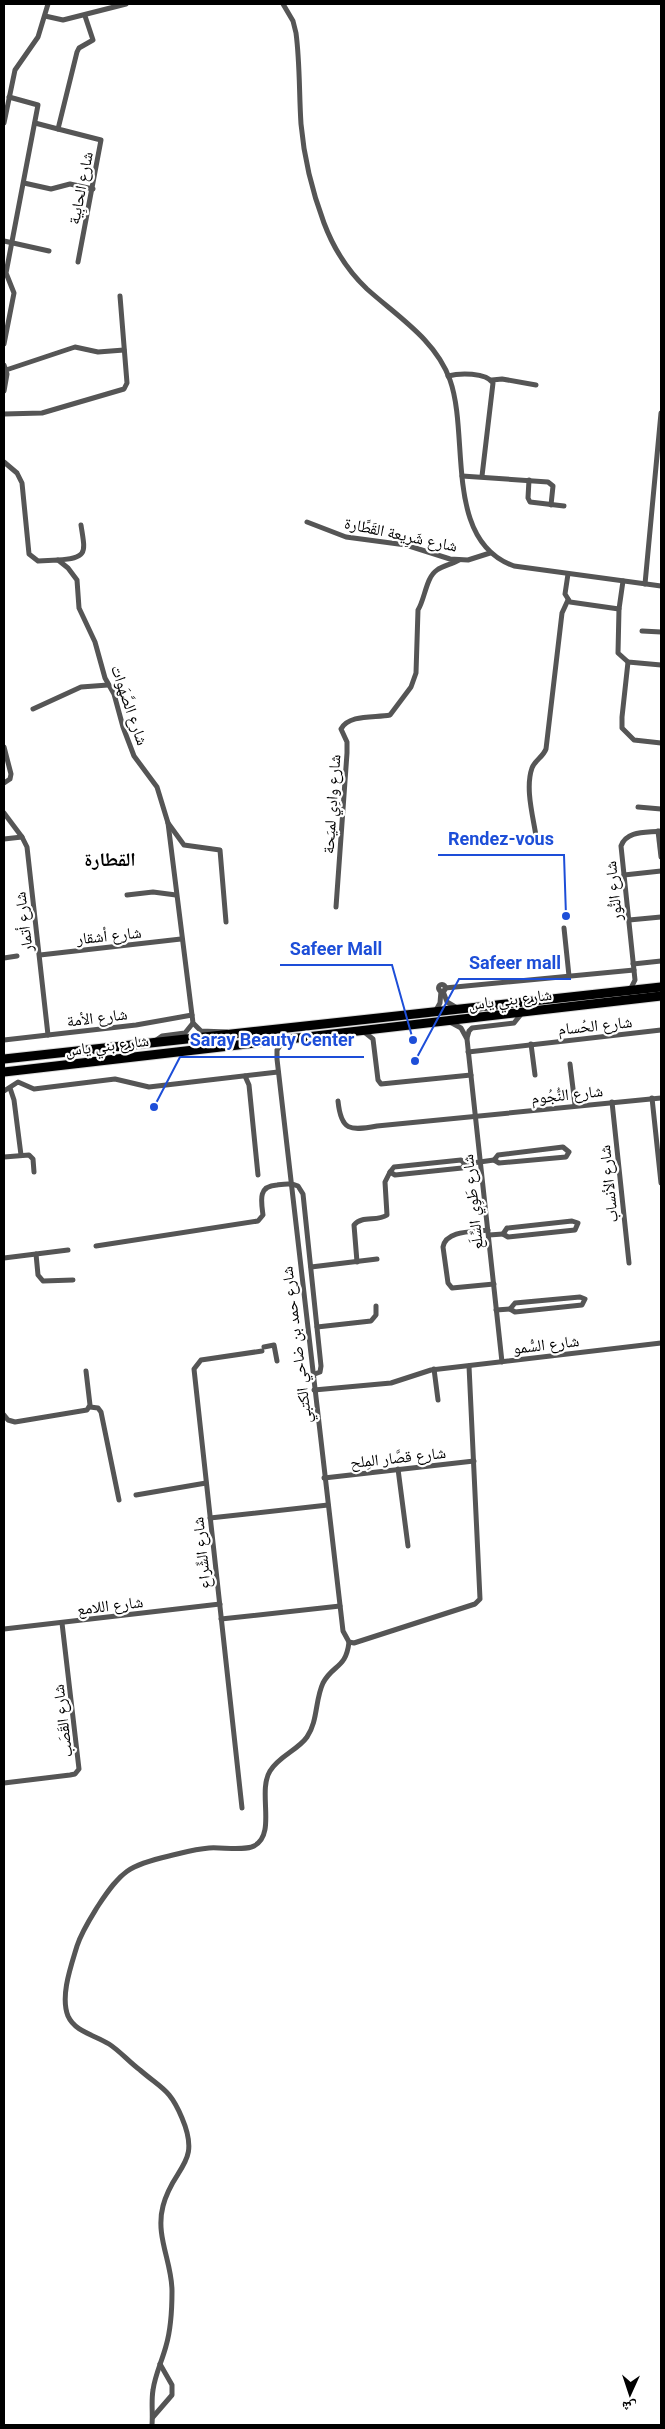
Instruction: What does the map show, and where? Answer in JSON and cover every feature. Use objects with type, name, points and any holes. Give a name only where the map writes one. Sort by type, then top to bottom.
[{"type":"main road","name":"شارع بني ياس","points":[[4,1059],[230,1033],[459,1010],[661,986]]},
{"type":"main road","name":"شارع بني ياس","points":[[4,1072],[661,996]]},
{"type":"main road","points":[[480,1018],[485,1014],[502,1012],[503,1005]]},
{"type":"main road","points":[[240,1044],[249,1031]]},
{"type":"street","points":[[4,122],[16,66],[34,45],[48,4]]},
{"type":"street","points":[[45,16],[63,20],[85,16],[126,4]]},
{"type":"street","points":[[283,4],[289,13],[296,33],[301,126],[307,164],[320,212],[329,236],[356,277],[423,338],[448,376],[458,417],[462,476],[472,522],[490,553],[514,566],[661,586]]},
{"type":"street","points":[[35,124],[58,129],[77,52],[79,48],[93,40],[85,16]]},
{"type":"street","points":[[4,86],[10,88]]},
{"type":"street","points":[[4,344],[14,293],[13,287],[7,280],[6,273],[38,105],[9,97]]},
{"type":"street","name":"شارع الحابِية","points":[[58,129],[102,140],[78,262]]},
{"type":"street","points":[[24,183],[46,189],[55,189],[70,184],[93,189]]},
{"type":"street","points":[[4,241],[49,251]]},
{"type":"street","points":[[4,414],[42,413],[121,391],[127,383],[120,296]]},
{"type":"street","points":[[4,391],[5,368],[75,347],[98,352],[124,350]]},
{"type":"street","points":[[448,376],[458,374],[536,385]]},
{"type":"street","points":[[482,476],[493,388],[492,380]]},
{"type":"street","points":[[645,584],[661,413]]},
{"type":"street","points":[[4,462],[16,473],[22,483],[29,554],[36,561],[77,559],[82,555],[84,548],[81,525]]},
{"type":"street","points":[[462,476],[529,480],[552,484],[551,505]]},
{"type":"street","points":[[529,480],[528,501],[564,506]]},
{"type":"street","points":[[654,493],[661,494]]},
{"type":"street","name":"شارع شَرِيعة القَطَّارة","points":[[307,522],[346,537],[396,543],[441,557],[459,560],[476,559],[490,553]]},
{"type":"street","name":"شارع الصَّهَوات","points":[[58,560],[68,568],[77,580],[79,608],[95,642],[132,752],[157,787],[168,823],[193,1023]]},
{"type":"street","name":"شارع وادِي لميَحة","points":[[336,907],[347,753],[347,742],[341,729],[344,723],[351,720],[390,714],[411,687],[416,673],[418,610],[423,603],[431,577],[437,570],[459,560]]},
{"type":"street","points":[[568,574],[565,594],[573,604],[619,609]]},
{"type":"street","points":[[623,581],[619,609],[618,654],[628,662],[661,665]]},
{"type":"street","points":[[536,836],[530,796],[531,772],[546,749],[562,613],[568,600]]},
{"type":"street","points":[[642,630],[661,632]]},
{"type":"street","points":[[628,662],[622,728],[634,740],[661,743]]},
{"type":"street","points":[[33,709],[81,687],[108,685]]},
{"type":"street","points":[[4,748],[11,774],[10,778],[4,783]]},
{"type":"street","points":[[638,807],[661,809]]},
{"type":"street","name":"شارع أتمار","points":[[4,813],[27,847],[48,1035]]},
{"type":"street","points":[[168,823],[184,845],[220,850],[226,922]]},
{"type":"street","points":[[660,831],[661,857]]},
{"type":"street","name":"شارع النُّور","points":[[635,980],[621,851],[623,841],[631,834],[660,831]]},
{"type":"street","points":[[4,839],[22,837]]},
{"type":"street","points":[[624,875],[661,871]]},
{"type":"street","points":[[127,895],[153,892],[176,895]]},
{"type":"street","points":[[629,920],[661,917]]},
{"type":"street","points":[[564,928],[569,976]]},
{"type":"street","name":"شارع أشقار","points":[[40,955],[181,939]]},
{"type":"street","points":[[4,958],[17,956]]},
{"type":"street","points":[[443,990],[569,976],[634,967],[661,961]]},
{"type":"street","points":[[630,990],[635,980],[645,988]]},
{"type":"street","points":[[443,990],[447,1002],[459,1010]]},
{"type":"street","points":[[434,1012],[440,1003],[443,990]]},
{"type":"street","points":[[466,1039],[472,1028],[514,1023],[522,1013]]},
{"type":"street","name":"شارع الأمة","points":[[4,1040],[136,1025],[192,1015]]},
{"type":"street","points":[[446,1022],[461,1028],[466,1039]]},
{"type":"street","points":[[155,1042],[162,1036],[185,1033],[193,1023],[201,1031],[220,1030],[230,1033]]},
{"type":"street","name":"شارع الحُسام","points":[[468,1052],[661,1030]]},
{"type":"street","points":[[362,1031],[373,1039],[378,1080],[381,1084],[471,1075]]},
{"type":"street","name":"شارع طَوِي السِّلَع","points":[[466,1039],[502,1362]]},
{"type":"street","points":[[266,1042],[276,1050],[283,1041]]},
{"type":"street","points":[[531,1044],[536,1075]]},
{"type":"street","name":"شارع حمد بن ضاحي الكتبي","points":[[276,1050],[324,1478],[340,1606],[345,1636],[349,1642]]},
{"type":"street","points":[[570,1064],[575,1105]]},
{"type":"street","points":[[4,1091],[18,1082],[34,1088],[116,1079],[149,1086],[278,1072]]},
{"type":"street","points":[[249,1085],[255,1081],[256,1075]]},
{"type":"street","points":[[245,1076],[249,1085],[258,1175]]},
{"type":"street","points":[[10,1088],[14,1100],[21,1155]]},
{"type":"street","points":[[652,1098],[659,1133],[661,1183]]},
{"type":"street","name":"شارع النُّجُوم","points":[[338,1101],[341,1120],[348,1127],[357,1130],[575,1105],[661,1098]]},
{"type":"street","name":"شارع الأنساب","points":[[612,1102],[629,1263]]},
{"type":"street","points":[[390,1172],[395,1175],[462,1168],[465,1164],[494,1160],[498,1155],[563,1147],[568,1148],[569,1152],[564,1158],[499,1164],[494,1160]]},
{"type":"street","points":[[4,1157],[32,1156],[34,1172]]},
{"type":"street","points":[[357,1262],[353,1228],[358,1220],[384,1218],[388,1212],[385,1180],[394,1167],[461,1160],[465,1164]]},
{"type":"street","points":[[96,1246],[258,1221],[263,1215],[261,1197],[265,1188],[272,1185],[291,1184],[298,1186],[303,1192],[321,1368],[318,1373],[312,1375]]},
{"type":"street","points":[[494,1284],[458,1289],[450,1287],[443,1247],[444,1242],[450,1236],[488,1233],[503,1234],[508,1237],[574,1230],[578,1225],[574,1220],[507,1228],[503,1234]]},
{"type":"street","points":[[4,1258],[68,1250]]},
{"type":"street","points":[[36,1254],[38,1275],[42,1281],[73,1280]]},
{"type":"street","points":[[311,1267],[377,1259]]},
{"type":"street","points":[[496,1310],[510,1309],[515,1312],[581,1305],[585,1300],[580,1297],[515,1303],[510,1309]]},
{"type":"street","points":[[317,1328],[371,1321],[376,1315],[376,1306]]},
{"type":"street","name":"شارع السُّمو","points":[[314,1390],[391,1382],[434,1369],[661,1343]]},
{"type":"street","name":"شارع الشِّراع","points":[[242,1808],[194,1366],[203,1359],[263,1349],[274,1345],[277,1362]]},
{"type":"street","points":[[152,2425],[153,2391],[170,2327],[172,2287],[161,2234],[160,2218],[168,2190],[188,2158],[189,2137],[176,2104],[167,2090],[111,2045],[82,2030],[72,2022],[66,2003],[72,1963],[88,1922],[114,1882],[133,1867],[151,1859],[190,1851],[220,1847],[247,1848],[259,1842],[266,1829],[264,1795],[267,1777],[274,1765],[308,1735],[323,1684],[328,1675],[344,1661],[349,1642],[479,1601],[481,1597],[469,1366]]},
{"type":"street","points":[[434,1369],[438,1400]]},
{"type":"street","points":[[86,1371],[90,1407]]},
{"type":"street","points":[[4,1415],[8,1420],[15,1422],[85,1411],[90,1407],[98,1408],[119,1500]]},
{"type":"street","name":"شارع قصَّار المِلح","points":[[324,1478],[474,1461]]},
{"type":"street","points":[[398,1469],[408,1546]]},
{"type":"street","points":[[136,1495],[206,1483]]},
{"type":"street","points":[[210,1518],[328,1505]]},
{"type":"street","name":"شارع اللامع","points":[[4,1629],[220,1604]]},
{"type":"street","points":[[221,1619],[340,1606]]},
{"type":"street","name":"شارع القَصَب","points":[[4,1783],[70,1775],[75,1774],[79,1769],[62,1623]]},
{"type":"street","points":[[345,1636],[358,1640]]},
{"type":"street","points":[[153,2417],[172,2395],[172,2385],[160,2364]]},
{"type":"place","name":"Rendez-vous","points":[[566,916]]},
{"type":"place","name":"Safeer Mall","points":[[413,1040]]},
{"type":"place","name":"Safeer mall","points":[[415,1061]]},
{"type":"place","name":"Saray Beauty Center","points":[[154,1107]]},
{"type":"district","name":"القطارة","points":[[110,859]]}]
